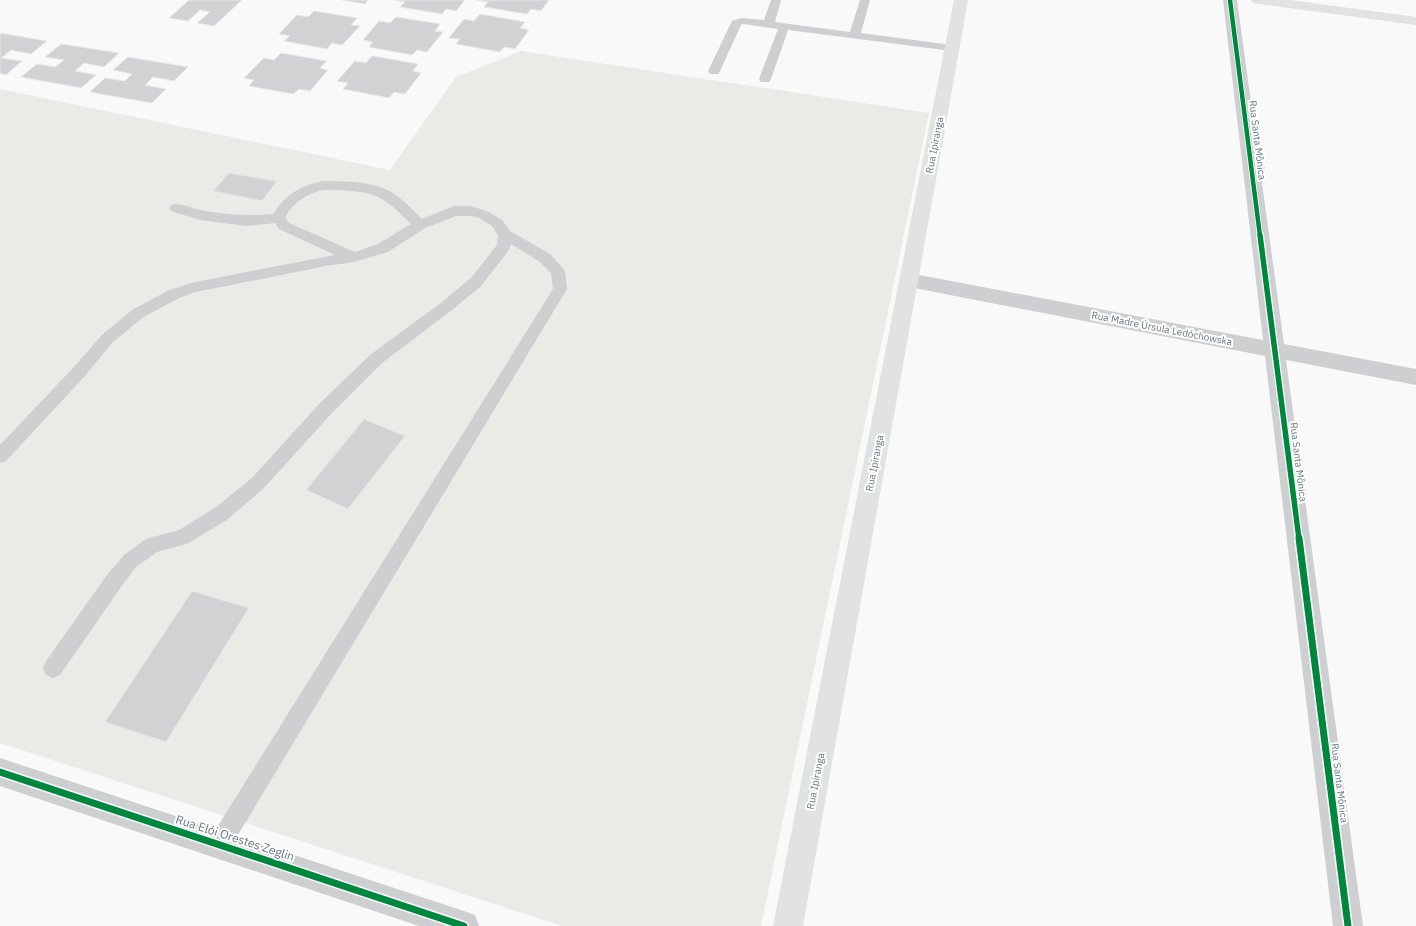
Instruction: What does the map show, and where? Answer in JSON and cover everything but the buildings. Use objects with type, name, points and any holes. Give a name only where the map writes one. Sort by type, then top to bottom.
[{"type":"main road","name":"Rua Ipiranga","points":[[788,926],[961,0]]},
{"type":"main road","points":[[1258,0],[1416,21]]},
{"type":"street","name":"Rua Santa Mônica","points":[[1230,0],[1348,926]]},
{"type":"street","name":"Rua Madre Úrsula Ledóchowska","points":[[909,280],[1416,377]]},
{"type":"street","name":"Rua Elói Orestes Zeglin","points":[[0,772],[464,926]]},
{"type":"lane","points":[[768,25],[776,0]]},
{"type":"lane","points":[[855,35],[865,0]]},
{"type":"lane","points":[[714,71],[736,23],[742,22],[952,48]]},
{"type":"lane","points":[[765,79],[784,27]]},
{"type":"lane","points":[[279,218],[285,204],[296,194],[310,188],[323,185],[343,186],[379,192],[408,212],[420,225]]},
{"type":"lane","points":[[176,208],[200,215],[247,221],[279,218]]},
{"type":"lane","points":[[0,456],[79,372],[107,339],[137,314],[174,294],[195,287],[245,278],[326,260],[354,257],[383,248],[420,225],[454,211],[471,211],[484,215],[497,222],[505,234],[545,258],[558,271],[560,289],[265,772],[219,844]]},
{"type":"lane","points":[[279,218],[284,226],[354,257]]},
{"type":"lane","points":[[53,668],[114,581],[130,562],[152,545],[182,538],[222,513],[258,483],[326,408],[360,374],[400,339],[447,306],[476,282],[504,246],[505,234]]},
{"type":"shaded area","points":[[521,51],[929,113],[761,926],[562,926],[0,743],[0,89],[390,170],[456,77]]},
{"type":"cycle path","points":[[1230,0],[1348,926]]},
{"type":"cycle path","points":[[0,772],[464,926]]}]
